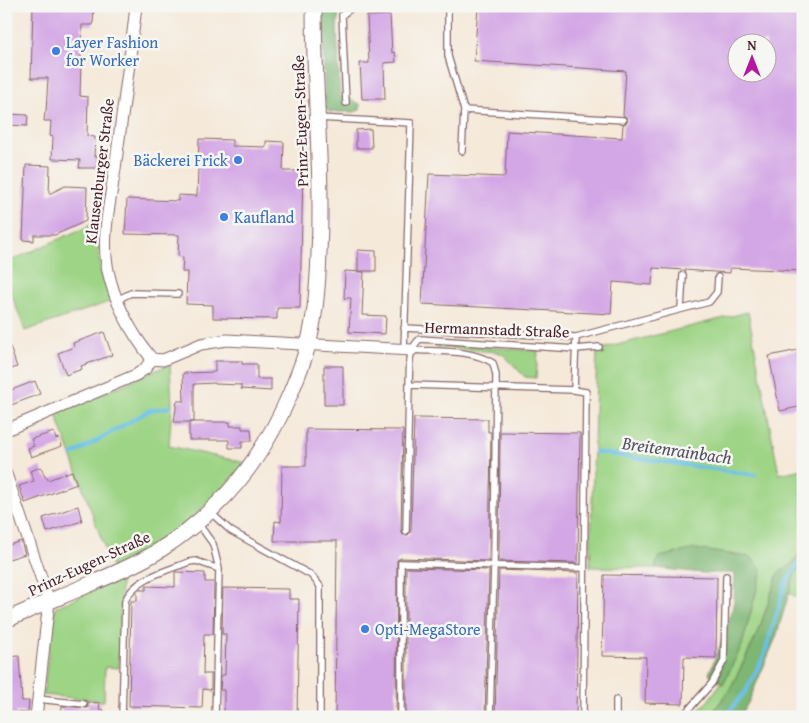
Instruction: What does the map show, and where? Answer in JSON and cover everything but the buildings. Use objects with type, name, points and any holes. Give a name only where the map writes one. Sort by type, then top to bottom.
[{"type":"street","name":"Klausenburger Straße","points":[[136,6],[106,232],[106,252],[108,272],[117,300],[129,325],[152,359]]},
{"type":"street","name":"Prinz-Eugen-Straße","points":[[6,620],[141,561],[158,551],[198,523],[210,512],[241,479],[269,438],[285,405],[308,345],[315,305],[320,222],[320,162],[314,6]]},
{"type":"street","points":[[6,430],[136,375],[145,369],[152,359],[163,360],[201,344],[227,340],[408,350]]},
{"type":"street","points":[[6,474],[50,601],[36,717]]},
{"type":"lane","points":[[346,103],[342,16],[354,6]]},
{"type":"lane","points":[[448,6],[448,56],[464,110],[462,151]]},
{"type":"lane","points":[[464,110],[623,120]]},
{"type":"lane","points":[[318,118],[411,123],[404,328],[408,350],[409,385],[406,531]]},
{"type":"lane","points":[[681,309],[683,275]]},
{"type":"lane","points":[[404,328],[576,337],[709,302],[717,292],[718,277]]},
{"type":"lane","points":[[117,300],[131,293],[178,294]]},
{"type":"lane","points":[[574,390],[576,337]]},
{"type":"lane","name":"Hermannstadt Straße","points":[[408,350],[420,339],[576,349],[599,347]]},
{"type":"lane","points":[[408,350],[459,353],[484,357],[493,363],[496,375],[490,717]]},
{"type":"lane","points":[[409,385],[574,390],[586,392],[583,717]]},
{"type":"lane","points":[[210,512],[231,531],[311,575],[320,586],[320,717]]},
{"type":"lane","points":[[198,523],[213,544],[219,569],[215,717]]},
{"type":"lane","points":[[122,717],[125,601],[128,594],[134,587],[146,580],[189,562],[196,561],[219,569]]},
{"type":"lane","points":[[400,717],[401,563],[584,568]]},
{"type":"lane","points":[[682,717],[712,683],[724,661],[726,576]]},
{"type":"lane","points":[[38,699],[84,704]]},
{"type":"lane","points":[[616,700],[616,717]]},
{"type":"green space","points":[[322,6],[340,6],[337,27],[340,97],[348,98],[360,104],[360,110],[354,112],[329,112],[325,107]]},
{"type":"green space","points":[[99,221],[101,273],[112,301],[25,331],[6,279],[6,263]]},
{"type":"green space","points":[[748,312],[779,474],[803,469],[803,484],[801,485],[803,549],[792,564],[778,573],[758,633],[730,689],[709,717],[691,717],[708,701],[721,683],[723,684],[742,645],[762,570],[659,557],[655,568],[590,567],[597,350]]},
{"type":"green space","points":[[436,343],[538,351],[536,378],[525,377],[504,355],[498,352],[436,347]]},
{"type":"green space","points":[[170,364],[172,405],[169,446],[246,463],[220,493],[173,534],[112,568],[56,414]]},
{"type":"green space","points":[[695,549],[751,557],[762,570],[742,645],[723,684],[709,674],[727,628],[734,602],[735,573],[702,573],[655,568],[659,557]]},
{"type":"green space","points":[[803,549],[803,564],[795,573],[776,637],[749,701],[740,717],[709,717],[730,689],[758,633],[778,573],[792,564]]},
{"type":"green space","points":[[803,564],[803,601],[789,593],[795,573]]},
{"type":"green space","points":[[121,578],[119,668],[105,667],[104,701],[43,695],[53,616],[56,607]]},
{"type":"waterway","name":"Breitenrainbach","points":[[72,455],[150,410],[170,407]]},
{"type":"waterway","name":"Breitenrainbach","points":[[595,452],[755,475]]},
{"type":"waterway","name":"Breitenrainbach","points":[[725,717],[746,691],[764,656],[786,582],[803,558]]},
{"type":"place","name":"Layer Fashion for Worker","points":[[56,51]]},
{"type":"place","name":"Bäckerei Frick","points":[[238,160]]},
{"type":"place","name":"Kaufland","points":[[224,217]]},
{"type":"place","name":"Opti-MegaStore","points":[[365,629]]}]
